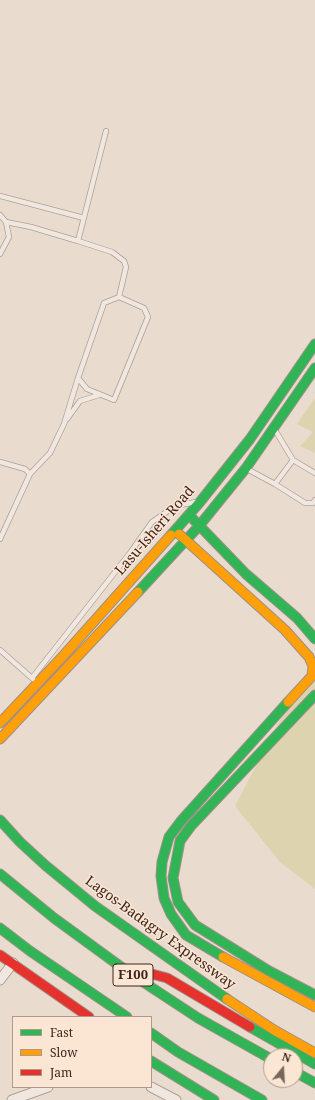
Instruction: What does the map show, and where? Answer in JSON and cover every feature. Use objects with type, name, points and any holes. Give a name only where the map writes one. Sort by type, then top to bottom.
[{"type":"main road","name":"Lasu-Isheri Road","points":[[0,723],[34,680],[200,502],[250,439],[315,344]]},
{"type":"main road","name":"Lasu-Isheri Road","points":[[0,739],[187,541],[246,468],[315,368]]},
{"type":"main road","points":[[188,515],[246,574],[297,618],[315,639]]},
{"type":"main road","points":[[175,530],[285,630],[309,657],[313,666],[312,676],[181,821],[169,837],[162,862],[161,876],[164,898],[171,914],[186,935],[243,969],[315,1007]]},
{"type":"main road","points":[[313,994],[269,971],[194,925],[178,902],[173,878],[180,840],[191,826],[315,696]]},
{"type":"main road","name":"Lagos-Badagry Expressway","points":[[0,820],[44,865],[95,906],[201,982],[274,1030],[315,1053]]},
{"type":"main road","name":"F100","points":[[2,876],[54,918],[128,972],[198,1018],[263,1055]]},
{"type":"main road","name":"F100","points":[[0,928],[30,951],[126,1016]]},
{"type":"main road","points":[[0,955],[88,1016]]},
{"type":"main road","points":[[128,972],[152,974],[167,978],[283,1047],[315,1064]]},
{"type":"main road","points":[[111,1006],[118,1016]]},
{"type":"main road","points":[[152,1034],[178,1052],[262,1100]]},
{"type":"main road","points":[[164,1054],[209,1081]]},
{"type":"main road","points":[[152,1062],[214,1100]]},
{"type":"main road","points":[[303,1076],[315,1083]]},
{"type":"main road","points":[[223,1089],[243,1100]]},
{"type":"street","points":[[0,980],[13,963]]},
{"type":"street","points":[[12,1100],[45,1088]]},
{"type":"street","points":[[152,1088],[176,1100]]},
{"type":"lane","points":[[78,241],[106,131]]},
{"type":"lane","points":[[0,196],[84,218]]},
{"type":"lane","points":[[0,215],[6,222],[9,236],[0,254]]},
{"type":"lane","points":[[6,222],[31,227],[112,252],[124,261],[126,267],[119,297]]},
{"type":"lane","points":[[0,539],[30,474],[50,453],[64,424],[78,378],[104,303],[119,297],[144,308],[148,316],[114,400],[87,389],[78,378]]},
{"type":"lane","points":[[64,424],[80,401],[99,395]]},
{"type":"lane","points":[[273,428],[294,460],[315,473]]},
{"type":"lane","points":[[275,484],[294,460]]},
{"type":"lane","points":[[0,462],[25,469],[30,474]]},
{"type":"lane","points":[[246,468],[305,503],[313,503],[315,500]]},
{"type":"lane","points":[[0,650],[34,680],[152,522],[175,506],[186,503],[200,502]]},
{"type":"shaded area","points":[[315,398],[315,453],[300,446],[313,432],[297,424]]},
{"type":"shaded area","points":[[315,671],[315,889],[280,862],[235,806],[279,722]]},
{"type":"traffic: fast","points":[[171,535],[200,502],[250,439],[315,344]]},
{"type":"traffic: fast","points":[[138,592],[199,526],[246,468],[315,368]]},
{"type":"traffic: fast","points":[[192,518],[246,574],[297,618],[315,639]]},
{"type":"traffic: fast","points":[[315,695],[191,826],[180,841],[173,878],[178,902],[195,925],[269,971],[315,995]]},
{"type":"traffic: fast","points":[[223,957],[186,935],[171,914],[164,898],[161,876],[162,862],[169,837],[181,821],[288,702]]},
{"type":"traffic: fast","points":[[0,820],[20,842],[45,865],[95,906],[227,999]]},
{"type":"traffic: fast","points":[[0,874],[54,918],[128,972],[198,1018],[263,1055]]},
{"type":"traffic: fast","points":[[0,928],[30,951],[126,1016]]},
{"type":"traffic: fast","points":[[250,1027],[315,1064]]},
{"type":"traffic: fast","points":[[152,1034],[178,1052],[262,1100]]},
{"type":"traffic: fast","points":[[152,1062],[214,1100]]},
{"type":"traffic: fast","points":[[303,1076],[315,1083]]},
{"type":"traffic: slow","points":[[179,534],[285,630],[309,657],[313,666],[312,676],[288,702]]},
{"type":"traffic: slow","points":[[0,723],[64,655],[171,535]]},
{"type":"traffic: slow","points":[[0,739],[138,592]]},
{"type":"traffic: slow","points":[[223,957],[315,1007]]},
{"type":"traffic: slow","points":[[227,999],[274,1030],[315,1053]]},
{"type":"traffic: jam","points":[[0,955],[88,1016]]},
{"type":"traffic: jam","points":[[131,972],[152,974],[167,978],[250,1027]]}]
